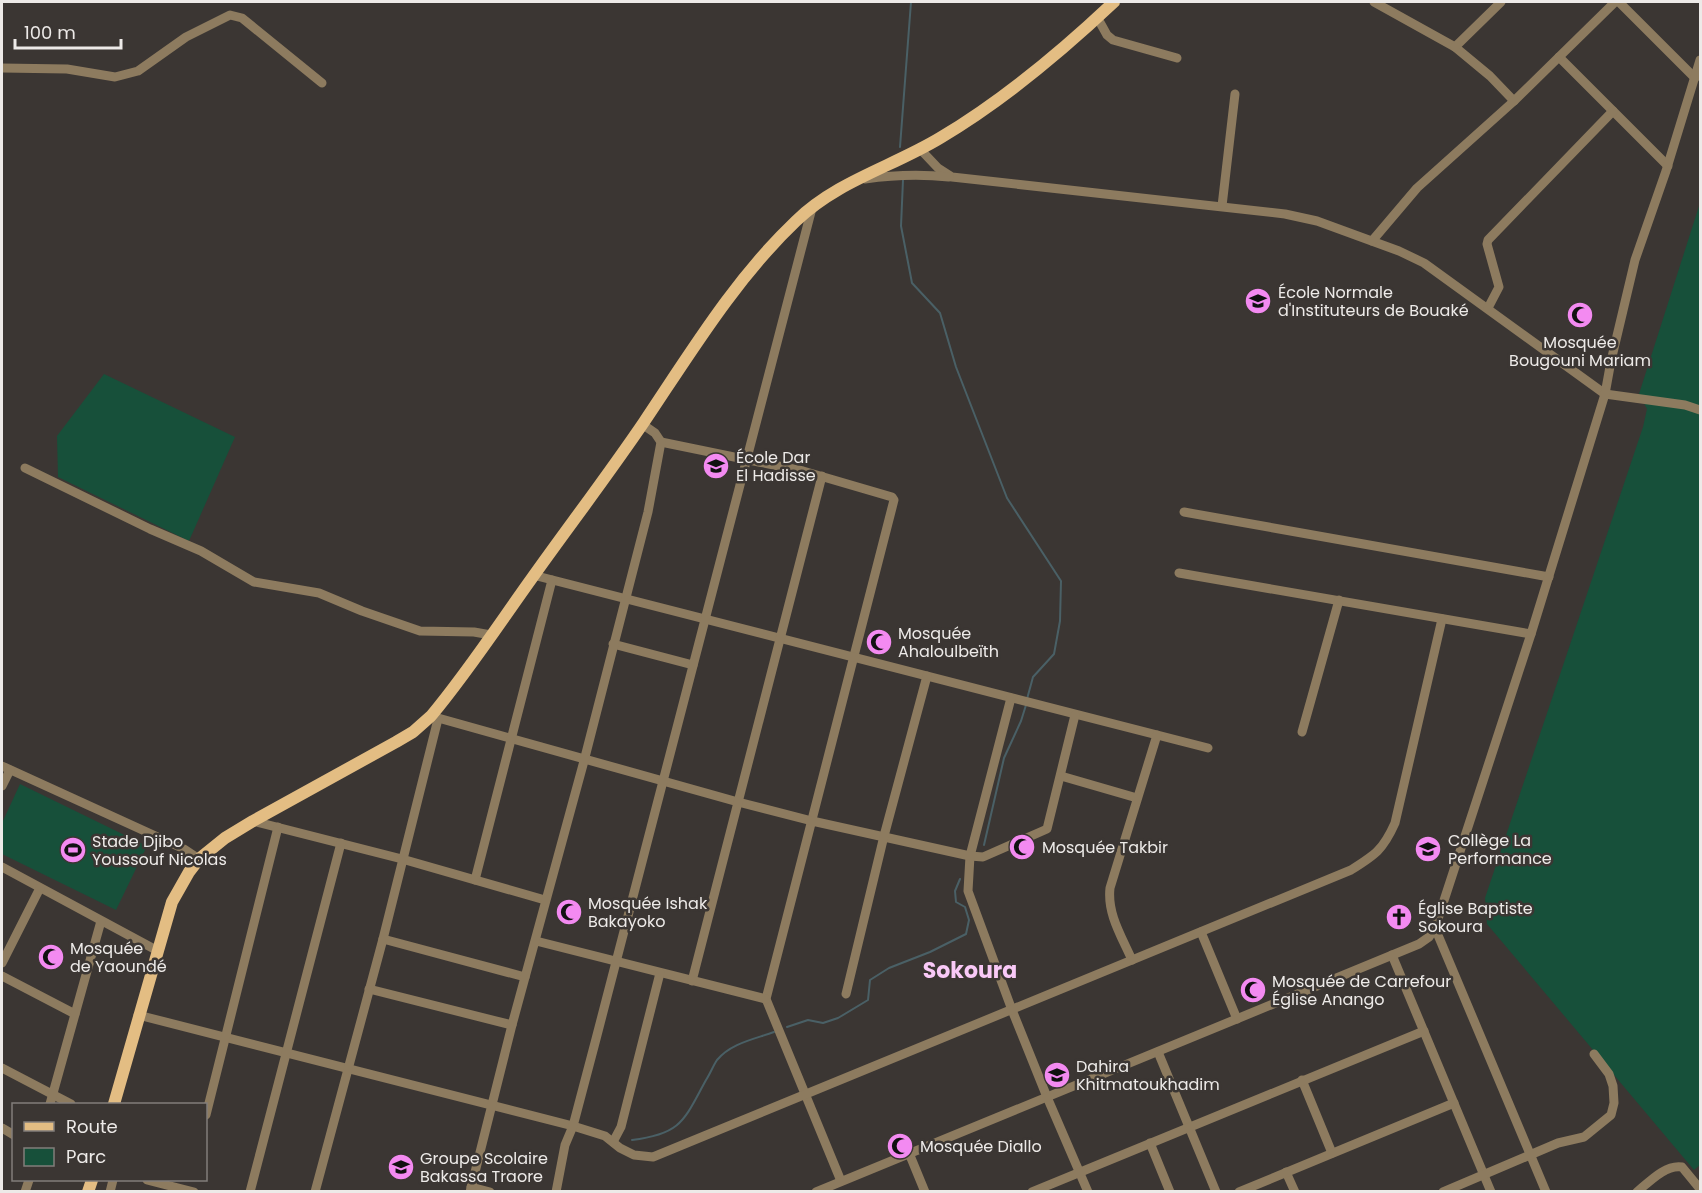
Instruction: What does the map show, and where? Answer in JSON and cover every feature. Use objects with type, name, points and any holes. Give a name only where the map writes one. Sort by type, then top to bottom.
[{"type":"main road","points":[[114,1103],[172,902],[199,859],[225,838],[254,820],[435,718],[533,575],[755,263],[813,206],[851,181],[920,148],[972,118],[1037,72],[1114,2]]},
{"type":"street","points":[[1455,47],[1501,2]]},
{"type":"street","points":[[1372,241],[1417,188],[1514,101],[1617,2],[1695,78]]},
{"type":"street","points":[[1381,3],[1455,47],[1490,76],[1514,101]]},
{"type":"street","points":[[2,68],[67,69],[115,77],[138,71],[186,37],[230,15],[242,18],[322,83]]},
{"type":"street","points":[[1097,17],[1107,35],[1113,40],[1177,58]]},
{"type":"street","points":[[1559,57],[1668,166]]},
{"type":"street","points":[[816,1191],[1158,1052],[1429,938],[1435,928],[1549,577],[1605,394],[1635,260],[1668,166],[1701,60]]},
{"type":"street","points":[[1222,206],[1235,94]]},
{"type":"street","points":[[1488,308],[1499,287],[1499,282],[1488,248],[1488,240],[1613,111]]},
{"type":"street","points":[[920,148],[938,168],[952,177]]},
{"type":"street","points":[[851,181],[890,175],[923,174],[1222,206],[1285,214],[1317,221],[1399,251],[1424,263],[1605,394],[1684,405],[1701,410]]},
{"type":"street","points":[[556,1191],[565,1145],[573,1125],[813,206]]},
{"type":"street","points":[[490,1191],[471,1189],[512,1025],[648,512],[661,442],[655,433],[642,424]]},
{"type":"street","points":[[661,442],[822,476],[892,497],[894,500],[766,999],[841,1181]]},
{"type":"street","points":[[25,468],[150,530],[201,551],[254,582],[319,593],[420,631],[474,632],[491,635]]},
{"type":"street","points":[[692,981],[822,476]]},
{"type":"street","points":[[1184,512],[1549,577]]},
{"type":"street","points":[[1179,573],[1531,634]]},
{"type":"street","points":[[533,575],[1208,748]]},
{"type":"street","points":[[475,880],[552,580]]},
{"type":"street","points":[[1302,732],[1339,600]]},
{"type":"street","points":[[138,1015],[573,1125],[605,1136],[620,1148],[634,1155],[653,1157],[1351,870],[1370,858],[1386,842],[1395,823],[1442,618]]},
{"type":"street","points":[[613,644],[693,664]]},
{"type":"street","points":[[846,994],[884,836],[927,676]]},
{"type":"street","points":[[1011,698],[970,855],[967,879],[970,900],[1047,1097],[1088,1191]]},
{"type":"street","points":[[315,1191],[383,939],[435,718],[812,821],[983,856],[1047,829],[1075,715]]},
{"type":"street","points":[[1132,960],[1110,910],[1108,899],[1157,735]]},
{"type":"street","points":[[2,786],[6,768],[184,849],[199,859]]},
{"type":"street","points":[[1061,776],[1137,798]]},
{"type":"street","points":[[254,820],[545,900]]},
{"type":"street","points":[[207,1111],[278,827]]},
{"type":"street","points":[[250,1191],[341,843]]},
{"type":"street","points":[[2,867],[158,951]]},
{"type":"street","points":[[2,963],[40,888]]},
{"type":"street","points":[[51,1100],[101,921]]},
{"type":"street","points":[[1435,928],[1546,1191]]},
{"type":"street","points":[[1201,932],[1237,1019]]},
{"type":"street","points":[[383,939],[525,977]]},
{"type":"street","points":[[536,941],[766,999]]},
{"type":"street","points":[[1392,955],[1491,1191]]},
{"type":"street","points":[[613,1142],[621,1126],[660,973]]},
{"type":"street","points":[[2,976],[75,1014]]},
{"type":"street","points":[[369,989],[512,1025]]},
{"type":"street","points":[[1032,1191],[1424,1030]]},
{"type":"street","points":[[1158,1052],[1216,1191]]},
{"type":"street","points":[[1443,1191],[1558,1143],[1588,1135],[1611,1115],[1614,1103],[1613,1086],[1609,1074],[1594,1054]]},
{"type":"street","points":[[2,1068],[51,1100],[66,1103]]},
{"type":"street","points":[[1302,1080],[1332,1153]]},
{"type":"street","points":[[1239,1191],[1454,1103]]},
{"type":"street","points":[[1150,1143],[1170,1191]]},
{"type":"street","points":[[909,1153],[925,1191]]},
{"type":"street","points":[[1636,1191],[1663,1172],[1678,1166],[1682,1167],[1701,1189]]},
{"type":"street","points":[[1286,1172],[1295,1191]]},
{"type":"street","points":[[158,1181],[190,1187]]},
{"type":"green space","points":[[1700,203],[1700,1165],[1694,1170],[1487,924],[1485,898],[1643,427],[1647,409],[1639,394]]},
{"type":"green space","points":[[104,374],[235,437],[189,541],[58,477],[57,436]]},
{"type":"green space","name":"Stade Djibo Youssouf Nicolas","points":[[20,784],[147,846],[116,910],[2,854],[2,823]]},
{"type":"waterway","points":[[900,147],[911,2]]},
{"type":"waterway","points":[[903,180],[901,226],[912,283],[940,313],[956,367],[1007,498],[1061,581],[1060,621],[1054,654],[1033,677],[1027,699]]},
{"type":"waterway","points":[[984,845],[1004,758],[1026,705]]},
{"type":"waterway","points":[[787,1027],[808,1020],[823,1023],[838,1018],[868,1000],[870,980],[889,968],[930,952],[966,934],[969,920],[965,907],[956,902],[955,891],[960,879]]},
{"type":"waterway","points":[[632,1140],[662,1134],[672,1129],[686,1115],[716,1062],[723,1054],[744,1042],[774,1032]]},
{"type":"place","name":"École Normale d'Instituteurs de Bouaké","points":[[1258,301]]},
{"type":"place","name":"Mosquée Bougouni Mariam","points":[[1580,315]]},
{"type":"place","name":"École Dar El Hadisse","points":[[716,466]]},
{"type":"place","name":"Mosquée Ahaloulbeïth","points":[[879,642]]},
{"type":"place","name":"Mosquée Takbir","points":[[1022,847]]},
{"type":"place","name":"Collège La Performance","points":[[1428,849]]},
{"type":"place","name":"Stade Djibo Youssouf Nicolas","points":[[73,850]]},
{"type":"place","name":"Mosquée Ishak Bakayoko","points":[[569,912]]},
{"type":"place","name":"Église Baptiste Sokoura","points":[[1399,917]]},
{"type":"place","name":"Mosquée de Yaoundé","points":[[51,957]]},
{"type":"place","name":"Mosquée de Carrefour Église Anango","points":[[1253,990]]},
{"type":"place","name":"Dahira Khitmatoukhadim","points":[[1057,1075]]},
{"type":"place","name":"Mosquée Diallo","points":[[900,1146]]},
{"type":"place","name":"Groupe Scolaire Bakassa Traore","points":[[401,1167]]},
{"type":"district","name":"Sokoura","points":[[970,970]]}]
